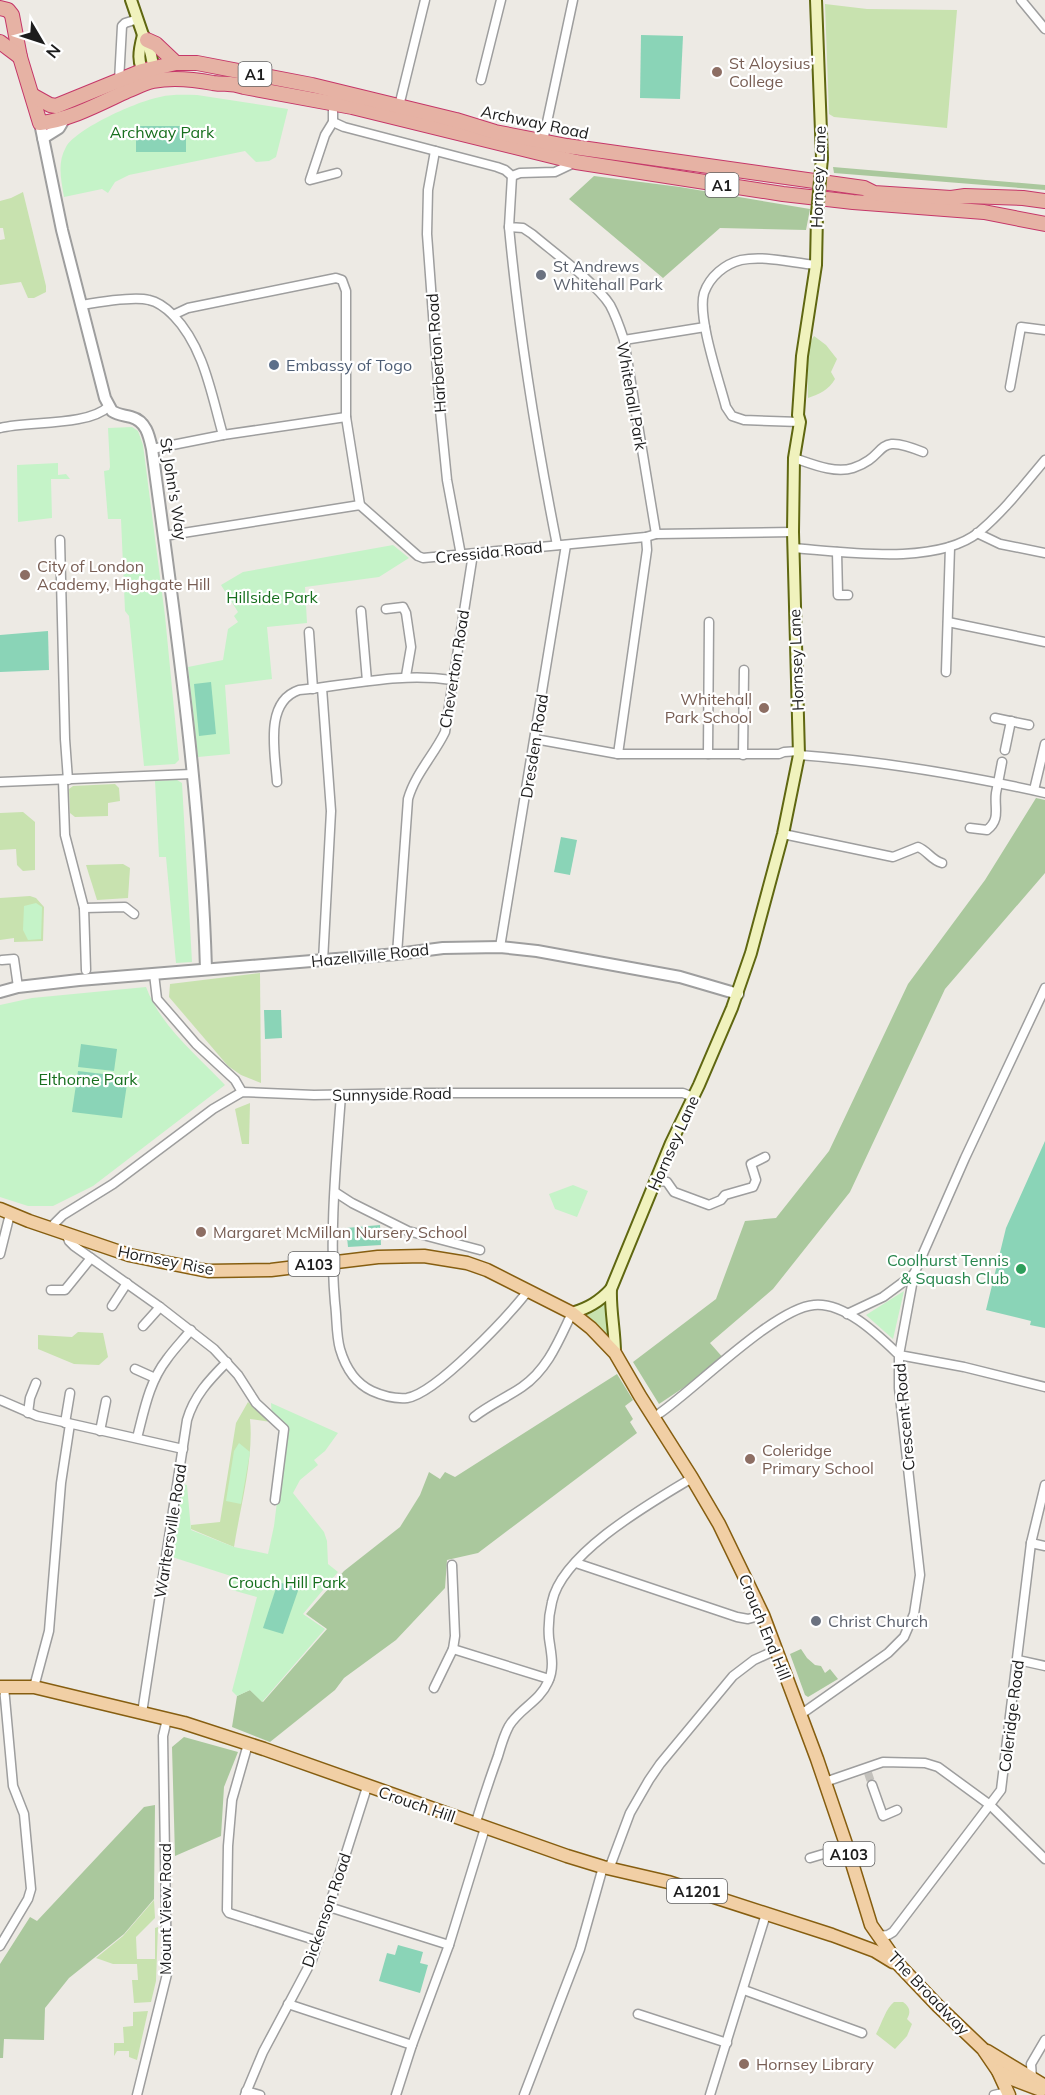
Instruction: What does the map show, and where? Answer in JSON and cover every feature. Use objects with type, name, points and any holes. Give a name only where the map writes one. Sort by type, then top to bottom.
[{"type":"highway","points":[[7,7],[40,123]]},
{"type":"highway","points":[[145,37],[176,63]]},
{"type":"highway","points":[[0,42],[20,57]]},
{"type":"highway","name":"Archway Road","points":[[40,123],[65,118],[149,74],[176,63],[197,63],[272,76],[456,120],[464,116],[471,117],[479,121],[479,133]]},
{"type":"highway","name":"Archway Road","points":[[32,95],[56,106],[119,81],[149,74],[216,83],[225,82],[479,133],[543,141],[591,151],[864,188],[873,184],[952,191],[965,196],[1045,201]]},
{"type":"highway","name":"Archway Road","points":[[479,133],[576,162],[783,194],[984,212],[1045,224]]},
{"type":"main road","name":"Hornsey Lane","points":[[572,1313],[599,1301],[611,1289],[671,1143],[738,994],[783,834],[799,753],[793,532],[802,356],[816,265],[817,214],[822,158],[816,0]]},
{"type":"main road","points":[[133,1],[145,37],[149,74]]},
{"type":"main road","name":"Hornsey Rise","points":[[5,1211],[129,1255],[208,1271],[271,1270],[378,1257],[424,1256],[467,1263],[487,1270],[572,1313],[605,1341]]},
{"type":"main road","name":"Hornsey Lane","points":[[611,1289],[615,1353]]},
{"type":"main road","name":"Hornsey Lane","points":[[605,1341],[612,1317]]},
{"type":"main road","name":"Crouch End Hill","points":[[605,1341],[615,1353],[719,1524],[763,1615],[825,1782],[867,1916],[877,1936]]},
{"type":"main road","name":"Crouch Hill","points":[[2,1687],[34,1687],[167,1719],[247,1743],[480,1827],[606,1868],[668,1882],[832,1935],[874,1951],[898,1965]]},
{"type":"main road","name":"Crouch Hill","points":[[832,1935],[857,1938],[877,1936]]},
{"type":"main road","name":"The Broadway","points":[[877,1936],[898,1965],[983,2049],[998,2071]]},
{"type":"main road","name":"The Broadway","points":[[983,2049],[1045,2086]]},
{"type":"main road","points":[[998,2071],[1045,2092]]},
{"type":"main road","name":"A103","points":[[998,2071],[1008,2093]]},
{"type":"street","points":[[399,106],[425,0]]},
{"type":"street","points":[[481,80],[501,0]]},
{"type":"street","points":[[543,141],[573,0]]},
{"type":"street","points":[[1021,0],[1045,29]]},
{"type":"street","points":[[119,81],[122,26],[138,19]]},
{"type":"street","points":[[335,104],[333,122],[325,135],[310,180],[337,173]]},
{"type":"street","points":[[43,138],[59,128],[65,118]]},
{"type":"street","points":[[333,122],[344,127],[497,167],[512,176]]},
{"type":"street","points":[[0,428],[96,415],[108,406],[62,230],[40,123]]},
{"type":"street","name":"Harberton Road","points":[[435,151],[428,190],[428,234],[447,480],[461,555]]},
{"type":"street","points":[[512,176],[520,173],[555,172],[576,162]]},
{"type":"street","points":[[512,176],[509,226],[523,355],[536,438],[562,545]]},
{"type":"street","name":"Whitehall Park","points":[[509,226],[523,228],[532,234],[598,290],[613,310],[624,340],[651,536],[647,550],[618,754]]},
{"type":"street","points":[[800,422],[744,420],[732,416],[726,406],[705,327],[704,292],[713,276],[728,264],[743,260],[816,265]]},
{"type":"street","points":[[164,537],[360,505],[346,417],[346,291],[342,280],[336,278],[188,308],[173,315]]},
{"type":"street","points":[[82,305],[115,300],[147,299],[162,305],[173,315],[183,325],[199,353],[223,435]]},
{"type":"street","points":[[624,340],[705,327]]},
{"type":"street","points":[[1010,387],[1021,327],[1045,330]]},
{"type":"street","name":"St John's Way","points":[[108,406],[117,414],[138,420],[147,429],[152,449],[181,666],[198,830],[206,969]]},
{"type":"street","points":[[152,449],[223,435],[346,417]]},
{"type":"street","points":[[795,458],[842,470],[854,468],[885,445],[894,443],[923,452]]},
{"type":"street","points":[[793,548],[905,554],[950,547],[977,533],[1019,491],[1045,460]]},
{"type":"street","name":"Cressida Road","points":[[360,505],[423,558],[651,536]]},
{"type":"street","points":[[651,536],[793,532]]},
{"type":"street","points":[[977,533],[1000,544],[1045,553]]},
{"type":"street","points":[[60,540],[66,780],[65,836],[84,908],[86,970]]},
{"type":"street","name":"Dresden Road","points":[[500,946],[535,739],[562,545]]},
{"type":"street","points":[[946,672],[950,547]]},
{"type":"street","points":[[837,552],[838,595],[848,595]]},
{"type":"street","name":"Cheverton Road","points":[[397,954],[408,799],[413,782],[436,750],[445,732],[473,554]]},
{"type":"street","points":[[386,609],[403,608],[406,613],[411,647],[406,676]]},
{"type":"street","points":[[361,611],[367,681]]},
{"type":"street","points":[[708,754],[709,622]]},
{"type":"street","points":[[948,622],[1045,642]]},
{"type":"street","points":[[309,632],[331,811],[323,961]]},
{"type":"street","points":[[743,755],[744,670]]},
{"type":"street","points":[[277,782],[274,738],[277,709],[290,693],[406,676],[427,676],[452,680]]},
{"type":"street","points":[[995,718],[1029,725]]},
{"type":"street","points":[[1005,750],[1011,721]]},
{"type":"street","points":[[535,739],[618,754],[799,753],[910,768],[1045,793]]},
{"type":"street","points":[[1034,790],[1045,744]]},
{"type":"street","points":[[970,828],[987,830],[993,825],[997,814],[996,796],[1002,762]]},
{"type":"street","points":[[0,782],[192,774]]},
{"type":"street","points":[[783,834],[893,857],[918,847],[927,851],[934,860],[942,863]]},
{"type":"street","points":[[84,908],[125,907],[134,914]]},
{"type":"street","name":"Hazellville Road","points":[[0,992],[18,987],[206,969],[323,961],[442,948],[500,946],[680,977],[738,994]]},
{"type":"street","points":[[2,960],[14,959],[18,987]]},
{"type":"street","points":[[50,1228],[63,1215],[113,1184],[213,1109],[242,1092],[235,1080],[196,1044],[157,999],[154,974]]},
{"type":"street","points":[[1045,987],[914,1274],[899,1355],[964,1366],[1045,1387]]},
{"type":"street","name":"Sunnyside Road","points":[[242,1092],[341,1095],[683,1093],[693,1097]]},
{"type":"street","points":[[341,1095],[332,1262],[339,1346],[352,1375],[365,1388],[385,1397],[406,1398],[419,1394],[438,1381],[500,1322],[528,1291]]},
{"type":"street","points":[[656,1180],[667,1182],[674,1192],[709,1205],[721,1200],[724,1195],[753,1186],[756,1180],[751,1164],[765,1157]]},
{"type":"street","points":[[335,1192],[408,1231],[480,1250]]},
{"type":"street","points":[[0,1254],[5,1211]]},
{"type":"street","points":[[66,1233],[74,1246],[160,1306],[230,1363],[256,1403],[284,1429],[275,1500]]},
{"type":"street","points":[[51,1290],[65,1290],[90,1258]]},
{"type":"street","points":[[847,1314],[883,1297],[914,1274]]},
{"type":"street","points":[[112,1306],[128,1283]]},
{"type":"street","name":"Crescent Road","points":[[660,1413],[785,1314],[815,1304],[847,1314],[873,1330],[899,1355],[899,1388],[920,1575],[915,1614],[904,1636],[888,1653],[800,1715]]},
{"type":"street","points":[[143,1326],[160,1306]]},
{"type":"street","points":[[474,1417],[525,1385],[537,1374],[553,1352],[572,1313]]},
{"type":"street","points":[[137,1438],[155,1378],[165,1360],[191,1330]]},
{"type":"street","name":"Warltersville Road","points":[[142,1713],[190,1409],[206,1383],[230,1363]]},
{"type":"street","points":[[135,1369],[155,1378]]},
{"type":"street","points":[[28,1413],[30,1398],[36,1383]]},
{"type":"street","points":[[34,1687],[49,1631],[70,1393]]},
{"type":"street","points":[[0,1400],[28,1413],[183,1449]]},
{"type":"street","points":[[100,1431],[106,1401]]},
{"type":"street","points":[[396,2095],[449,1945],[509,1726],[520,1713],[537,1700],[549,1679],[552,1667],[549,1623],[552,1598],[559,1584],[594,1544],[629,1516],[692,1478]]},
{"type":"street","name":"Coleridge Road","points":[[877,1936],[893,1932],[1001,1790],[1031,1543],[1045,1485]]},
{"type":"street","points":[[1031,1543],[1045,1546]]},
{"type":"street","points":[[576,1563],[737,1617],[748,1619],[763,1615]]},
{"type":"street","points":[[434,1688],[453,1649],[455,1636],[452,1565]]},
{"type":"street","points":[[453,1649],[549,1679]]},
{"type":"street","points":[[524,2095],[580,1949],[606,1868],[630,1813],[660,1764],[733,1676],[753,1659],[776,1650]]},
{"type":"street","points":[[1018,1660],[1045,1666]]},
{"type":"street","points":[[0,1946],[28,1899],[31,1889],[24,1814],[14,1786],[2,1687]]},
{"type":"street","name":"Mount View Road","points":[[137,2095],[167,1974],[163,1736],[167,1719]]},
{"type":"street","points":[[247,1743],[232,1800],[228,1846],[227,1910],[229,1913],[318,1941]]},
{"type":"street","points":[[825,1782],[866,1771],[884,1762],[925,1763],[938,1767],[990,1805],[1045,1859]]},
{"type":"street","points":[[872,1785],[883,1816],[897,1810]]},
{"type":"street","name":"Dickenson Road","points":[[246,2093],[263,2052],[312,1960],[367,1787]]},
{"type":"street","points":[[810,1858],[847,1847]]},
{"type":"street","points":[[329,1906],[449,1945]]},
{"type":"street","points":[[710,2095],[766,1914]]},
{"type":"street","points":[[744,1990],[862,2033]]},
{"type":"street","points":[[288,2004],[412,2045]]},
{"type":"street","points":[[638,2014],[727,2043]]},
{"type":"street","points":[[1032,2078],[1030,2068],[1045,2040]]},
{"type":"street","points":[[246,2093],[260,2095]]},
{"type":"street","points":[[994,2095],[1008,2093]]},
{"type":"green space","points":[[825,4],[867,9],[957,10],[947,128],[834,117],[829,114]]},
{"type":"green space","points":[[641,35],[683,36],[680,99],[640,98]]},
{"type":"green space","name":"Archway Park","points":[[169,95],[197,95],[288,109],[276,157],[269,161],[256,162],[245,151],[129,175],[115,182],[108,193],[102,189],[64,197],[60,171],[61,159],[66,147],[82,132],[109,116],[150,100]]},
{"type":"green space","points":[[136,126],[186,126],[186,152],[136,152]]},
{"type":"green space","points":[[833,167],[1045,185],[1045,190],[834,173]]},
{"type":"green space","points":[[594,176],[680,187],[810,209],[806,230],[720,228],[663,278],[569,199]]},
{"type":"green space","points":[[23,192],[46,286],[46,292],[34,298],[28,298],[21,282],[0,285],[0,240],[5,239],[3,228],[0,228],[0,201]]},
{"type":"green space","points":[[814,336],[826,345],[837,359],[831,372],[835,379],[833,383],[808,398],[808,357]]},
{"type":"green space","points":[[132,427],[138,431],[143,445],[165,616],[179,760],[175,764],[144,766],[129,616],[125,611],[121,519],[108,519],[104,471],[109,470],[110,467],[108,428]]},
{"type":"green space","points":[[58,463],[58,475],[66,474],[70,479],[51,479],[52,518],[18,522],[17,465]]},
{"type":"green space","name":"Hillside Park","points":[[393,545],[409,558],[379,577],[305,587],[307,623],[267,627],[272,679],[225,685],[230,754],[198,757],[188,667],[223,660],[228,629],[238,622],[234,616],[238,612],[221,585],[243,572]]},
{"type":"green space","points":[[48,631],[49,670],[0,672],[0,635]]},
{"type":"green space","points":[[211,682],[216,734],[199,736],[194,684]]},
{"type":"green space","points":[[177,780],[182,783],[192,962],[176,963],[166,857],[159,857],[155,781]]},
{"type":"green space","points":[[115,784],[119,788],[120,801],[108,803],[108,816],[75,817],[70,813],[69,789],[73,786]]},
{"type":"green space","points":[[1036,798],[1045,800],[1045,873],[945,989],[850,1192],[773,1289],[710,1343],[725,1360],[659,1404],[633,1362],[716,1299],[745,1221],[776,1218],[829,1151],[908,984],[985,880]]},
{"type":"green space","points":[[23,812],[35,822],[35,870],[23,871],[17,865],[16,849],[0,850],[0,813]]},
{"type":"green space","points":[[561,837],[577,840],[570,875],[554,872]]},
{"type":"green space","points":[[123,864],[130,868],[128,898],[97,900],[86,865]]},
{"type":"green space","points":[[30,896],[36,898],[44,907],[43,941],[14,942],[14,938],[0,940],[0,898]]},
{"type":"green space","points":[[36,903],[42,907],[41,939],[28,940],[23,930],[24,906]]},
{"type":"green space","points":[[260,973],[261,1083],[241,1075],[228,1066],[169,997],[170,984]]},
{"type":"green space","name":"Elthorne Park","points":[[146,987],[170,1028],[225,1085],[93,1186],[53,1206],[28,1206],[0,1197],[0,1005],[32,998]]},
{"type":"green space","points":[[264,1010],[281,1010],[282,1038],[265,1039]]},
{"type":"green space","points":[[81,1044],[117,1049],[114,1071],[78,1067]]},
{"type":"green space","points":[[78,1071],[128,1077],[122,1118],[72,1112]]},
{"type":"green space","points":[[250,1103],[249,1144],[242,1144],[235,1109]]},
{"type":"green space","name":"Coolhurst Tennis & Squash Club","points":[[1045,1141],[1045,1328],[1030,1325],[1031,1321],[986,1310],[1006,1228]]},
{"type":"green space","points":[[573,1185],[588,1191],[577,1217],[555,1209],[549,1194]]},
{"type":"green space","points":[[380,1225],[381,1245],[348,1247],[346,1228]]},
{"type":"green space","points":[[611,1289],[609,1332],[605,1341],[572,1313]]},
{"type":"green space","points":[[904,1291],[893,1339],[866,1315]]},
{"type":"green space","points":[[78,1332],[103,1333],[108,1357],[99,1365],[74,1364],[38,1349],[38,1335],[72,1337]]},
{"type":"green space","points":[[617,1374],[633,1400],[625,1406],[633,1419],[630,1422],[637,1433],[478,1553],[447,1560],[445,1588],[396,1640],[344,1678],[335,1690],[270,1742],[232,1727],[237,1696],[250,1690],[263,1702],[327,1629],[306,1614],[344,1571],[400,1527],[420,1495],[429,1472],[440,1479],[445,1472],[455,1477]]},
{"type":"green space","points":[[248,1402],[271,1422],[250,1419],[248,1466],[234,1547],[191,1529],[191,1525],[220,1522],[236,1423]]},
{"type":"green space","name":"Crouch Hill Park","points":[[271,1403],[338,1433],[325,1451],[314,1460],[318,1465],[300,1480],[293,1493],[324,1532],[327,1541],[328,1564],[338,1572],[303,1614],[325,1629],[262,1702],[250,1690],[237,1696],[232,1691],[257,1597],[232,1590],[234,1577],[166,1555],[181,1484],[187,1485],[191,1530],[234,1547],[268,1554],[274,1526],[286,1429],[272,1418]]},
{"type":"green space","points":[[239,1443],[250,1452],[241,1504],[226,1501],[234,1451]]},
{"type":"green space","points":[[278,1582],[299,1588],[283,1634],[263,1628]]},
{"type":"green space","points":[[801,1649],[815,1665],[821,1666],[825,1673],[830,1669],[838,1679],[808,1697],[805,1695],[790,1654]]},
{"type":"green space","points":[[184,1737],[238,1752],[224,1787],[221,1836],[175,1856],[172,1747]]},
{"type":"green space","points":[[155,1805],[154,1899],[124,1934],[69,1978],[45,2008],[44,2040],[4,2039],[3,2058],[0,2058],[0,1964],[30,1917],[37,1921],[144,1807]]},
{"type":"green space","points":[[154,1900],[155,1918],[136,1937],[137,1959],[155,1959],[155,1928],[158,1927],[156,1981],[151,2002],[134,2003],[132,1980],[138,1980],[137,1964],[113,1964],[96,1958],[123,1936]]},
{"type":"green space","points":[[398,1945],[423,1952],[420,1963],[428,1965],[420,1993],[379,1981],[387,1953],[395,1955]]},
{"type":"green space","points":[[894,2002],[903,2002],[907,2006],[909,2012],[907,2019],[912,2024],[907,2036],[895,2049],[876,2034],[886,2012]]},
{"type":"green space","points":[[148,2011],[137,2060],[129,2057],[129,2051],[117,2051],[114,2056],[114,2043],[124,2043],[123,2027],[133,2026],[133,2012]]},
{"type":"tunnel","points":[[868,1773],[872,1785]]},
{"type":"place","name":"St Aloysius' College","points":[[717,72]]},
{"type":"place","name":"St Andrews Whitehall Park","points":[[541,275]]},
{"type":"place","name":"Embassy of Togo","points":[[274,365]]},
{"type":"place","name":"City of London Academy, Highgate Hill","points":[[25,575]]},
{"type":"place","name":"Whitehall Park School","points":[[764,708]]},
{"type":"place","name":"Margaret McMillan Nursery School","points":[[201,1232]]},
{"type":"place","name":"Coolhurst Tennis & Squash Club","points":[[1021,1269]]},
{"type":"place","name":"Coleridge Primary School","points":[[750,1459]]},
{"type":"place","name":"Christ Church","points":[[816,1621]]},
{"type":"place","name":"Hornsey Library","points":[[744,2064]]}]
